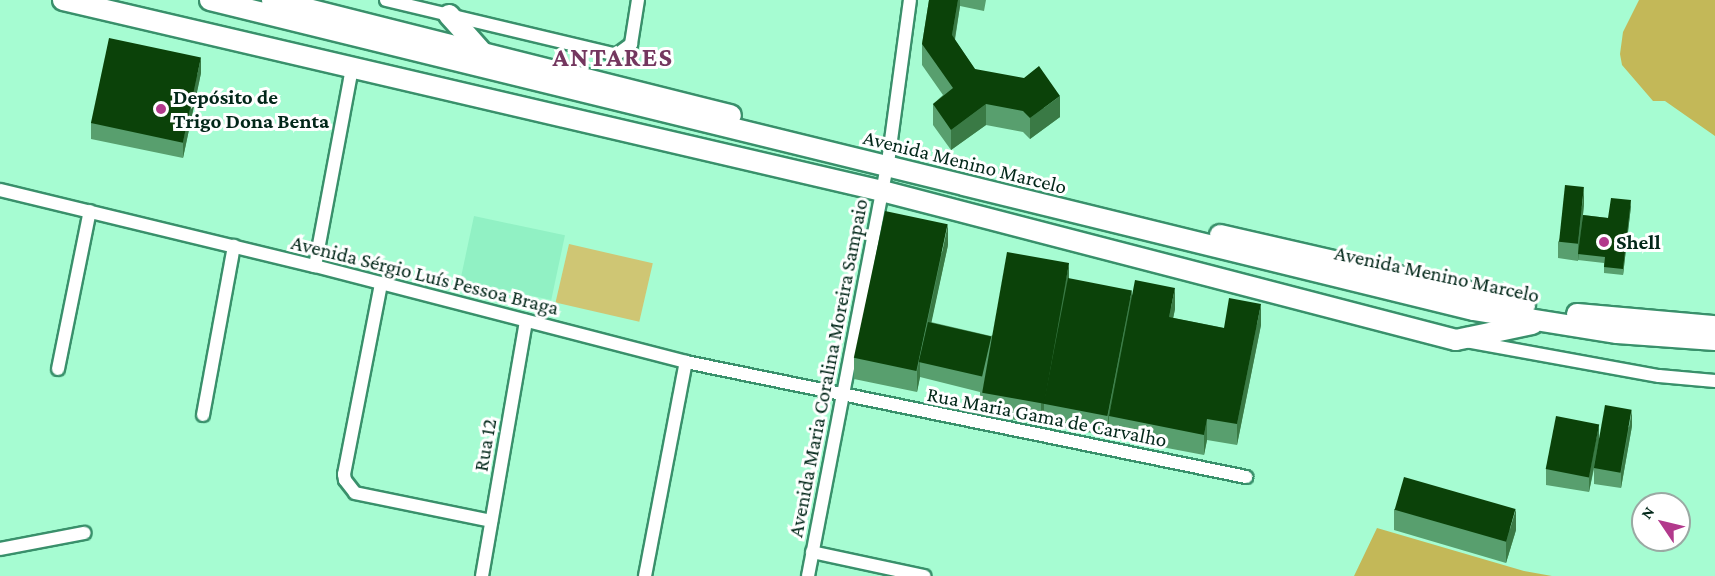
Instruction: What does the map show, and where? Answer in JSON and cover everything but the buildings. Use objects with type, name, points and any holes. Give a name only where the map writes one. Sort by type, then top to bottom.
[{"type":"main road","points":[[63,0],[882,191],[1456,340],[1544,321]]},
{"type":"main road","name":"Avenida Menino Marcelo","points":[[210,0],[888,162],[1506,302],[1570,313],[1715,326]]},
{"type":"main road","name":"Avenida Menino Marcelo","points":[[272,0],[306,5],[482,52],[888,162],[1019,200],[1461,307],[1647,336],[1715,340]]},
{"type":"main road","points":[[449,15],[482,52]]},
{"type":"main road","points":[[1019,200],[1081,243]]},
{"type":"street","points":[[386,0],[610,55],[627,50],[633,38],[638,0]]},
{"type":"street","name":"Avenida Maria Coralina Moreira Sampaio","points":[[808,576],[841,395],[888,162],[910,0]]},
{"type":"street","points":[[315,266],[352,69]]},
{"type":"street","name":"Avenida Sérgio Luís Pessoa Braga","points":[[0,190],[315,266],[686,362],[841,395]]},
{"type":"street","points":[[58,369],[90,212]]},
{"type":"street","points":[[203,415],[234,246]]},
{"type":"street","points":[[381,284],[344,474],[348,488],[355,493],[491,521]]},
{"type":"street","name":"Rua 12","points":[[482,576],[526,321]]},
{"type":"street","points":[[1456,340],[1659,376],[1715,381]]},
{"type":"street","points":[[645,576],[686,362]]},
{"type":"street","name":"Rua Maria Gama de Carvalho","points":[[841,395],[1246,477]]},
{"type":"street","points":[[0,549],[84,533]]},
{"type":"street","points":[[812,552],[924,576]]},
{"type":"shaded area","points":[[1639,0],[1715,0],[1715,136],[1665,101],[1653,101],[1622,65],[1620,54],[1623,32]]},
{"type":"shaded area","points":[[474,216],[565,235],[551,300],[460,281]]},
{"type":"shaded area","points":[[569,244],[653,263],[639,322],[556,302]]},
{"type":"shaded area","points":[[1377,528],[1524,571],[1552,576],[1354,576]]},
{"type":"place","name":"Depósito de Trigo Dona Benta","points":[[161,109]]},
{"type":"place","name":"Shell","points":[[1604,242]]},
{"type":"district","name":"ANTARES","points":[[613,58]]}]
